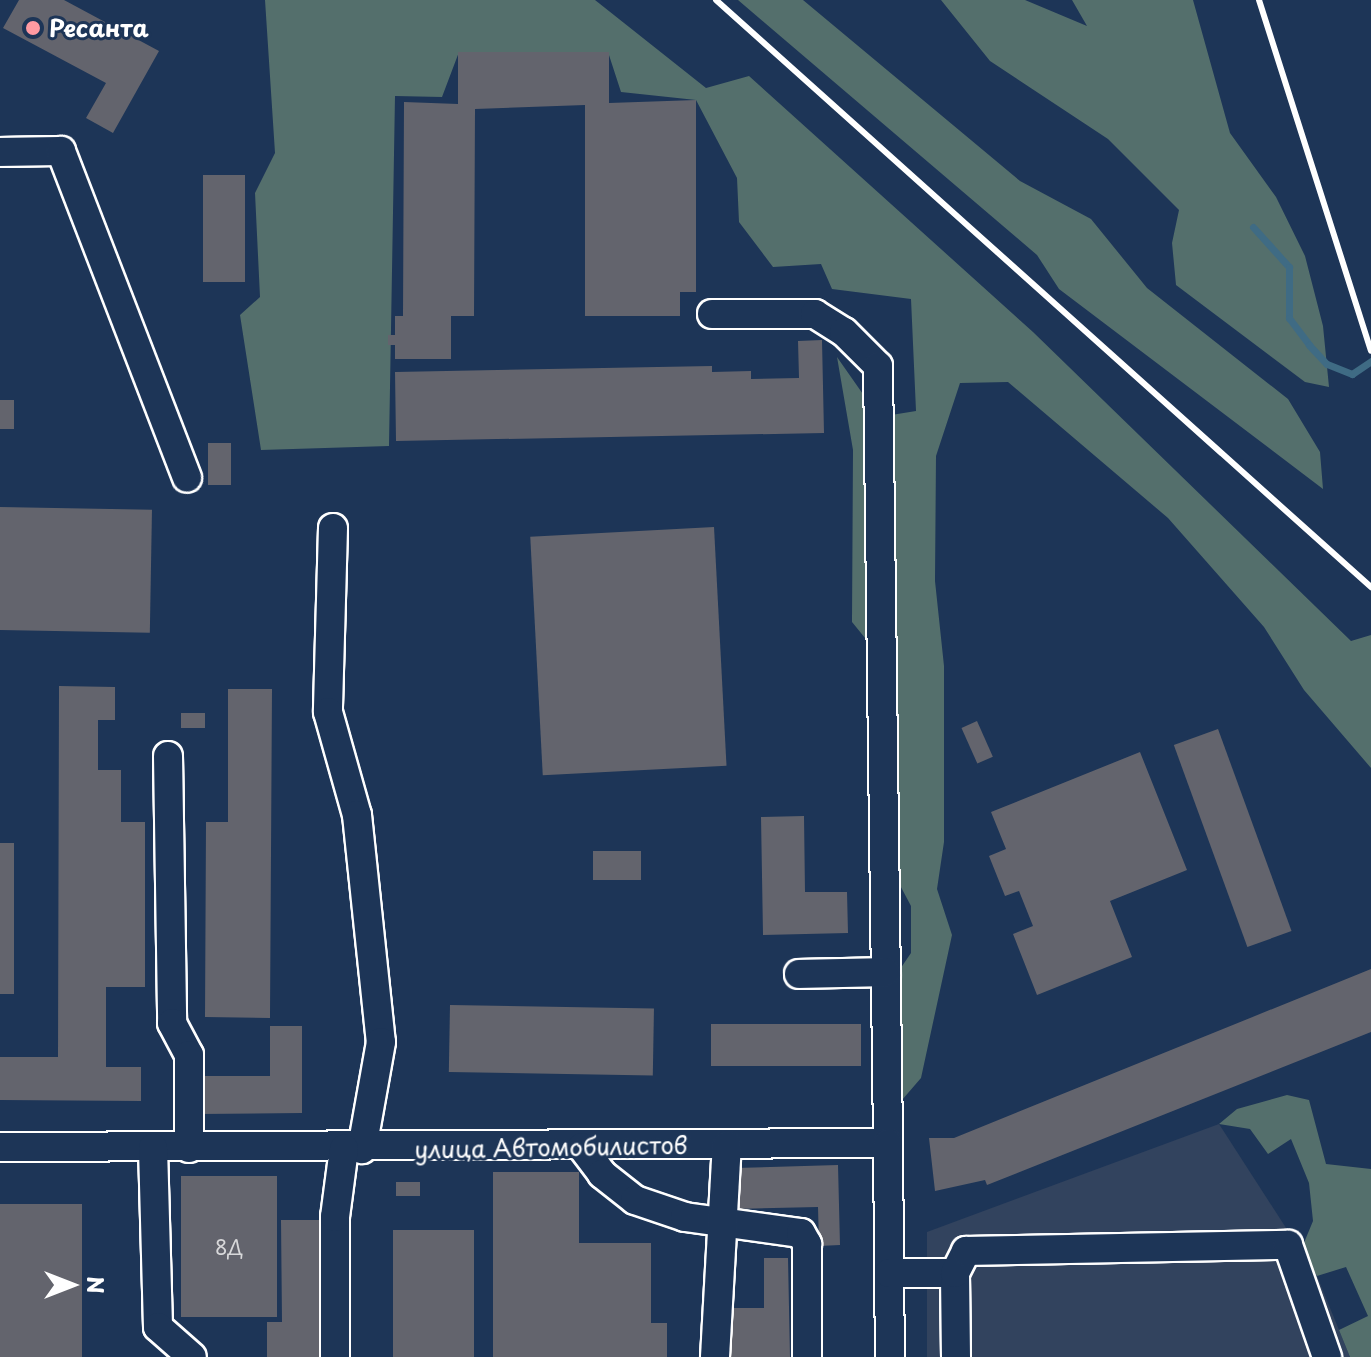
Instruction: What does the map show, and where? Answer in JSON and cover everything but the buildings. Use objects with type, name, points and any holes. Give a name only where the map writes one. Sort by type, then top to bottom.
[{"type":"street","points":[[0,152],[61,151],[187,478]]},
{"type":"street","points":[[712,314],[815,314],[844,332],[878,366],[890,1357]]},
{"type":"street","points":[[333,528],[328,712],[357,815],[381,1042],[335,1217],[335,1357]]},
{"type":"street","points":[[168,756],[172,1023],[189,1055],[189,1148]]},
{"type":"street","points":[[799,974],[886,972]]},
{"type":"street","name":"улица Автомобилистов","points":[[0,1147],[353,1149],[888,1143]]},
{"type":"street","points":[[715,1357],[727,1145]]},
{"type":"street","points":[[582,1147],[602,1174],[635,1200],[685,1217],[801,1233],[807,1244],[807,1357]]},
{"type":"street","points":[[153,1148],[158,1327],[192,1357]]},
{"type":"street","points":[[956,1357],[955,1273],[966,1251],[1288,1245],[1327,1357]]},
{"type":"street","points":[[889,1273],[955,1273]]},
{"type":"shaded area","points":[[1219,1124],[1317,1276],[1350,1357],[927,1357],[927,1232]]},
{"type":"green space","points":[[265,0],[595,0],[706,88],[749,76],[1033,332],[1351,641],[1371,635],[1371,768],[1304,690],[1264,627],[1168,518],[1008,382],[960,383],[936,456],[935,581],[944,666],[944,842],[937,889],[952,935],[921,1078],[902,1100],[896,975],[911,953],[911,906],[894,874],[874,649],[852,622],[853,450],[837,357],[879,417],[916,411],[911,299],[832,289],[821,264],[773,267],[739,222],[737,178],[696,100],[621,92],[608,52],[459,52],[442,97],[395,96],[389,446],[261,450],[240,315],[260,297],[255,193],[275,153]]},
{"type":"green space","points":[[738,0],[803,0],[1020,181],[1091,219],[1147,288],[1288,399],[1320,452],[1323,489],[1059,289],[1037,255]]},
{"type":"green space","points":[[941,0],[1025,0],[1087,26],[1072,0],[1193,0],[1230,133],[1276,197],[1305,256],[1323,326],[1329,387],[1305,382],[1176,285],[1172,243],[1179,210],[1108,139],[990,61]]},
{"type":"green space","points":[[1287,1095],[1309,1100],[1326,1164],[1371,1169],[1371,1357],[1350,1357],[1339,1330],[1368,1316],[1346,1267],[1317,1276],[1301,1250],[1313,1221],[1309,1183],[1291,1139],[1268,1154],[1250,1129],[1219,1124],[1237,1109]]},
{"type":"waterway","points":[[1253,227],[1289,267],[1289,318],[1309,345],[1327,364],[1352,374],[1371,361]]},
{"type":"railway","points":[[716,0],[1371,587]]},
{"type":"railway","points":[[1259,0],[1371,351]]},
{"type":"place","name":"Ресанта","points":[[33,28]]}]
